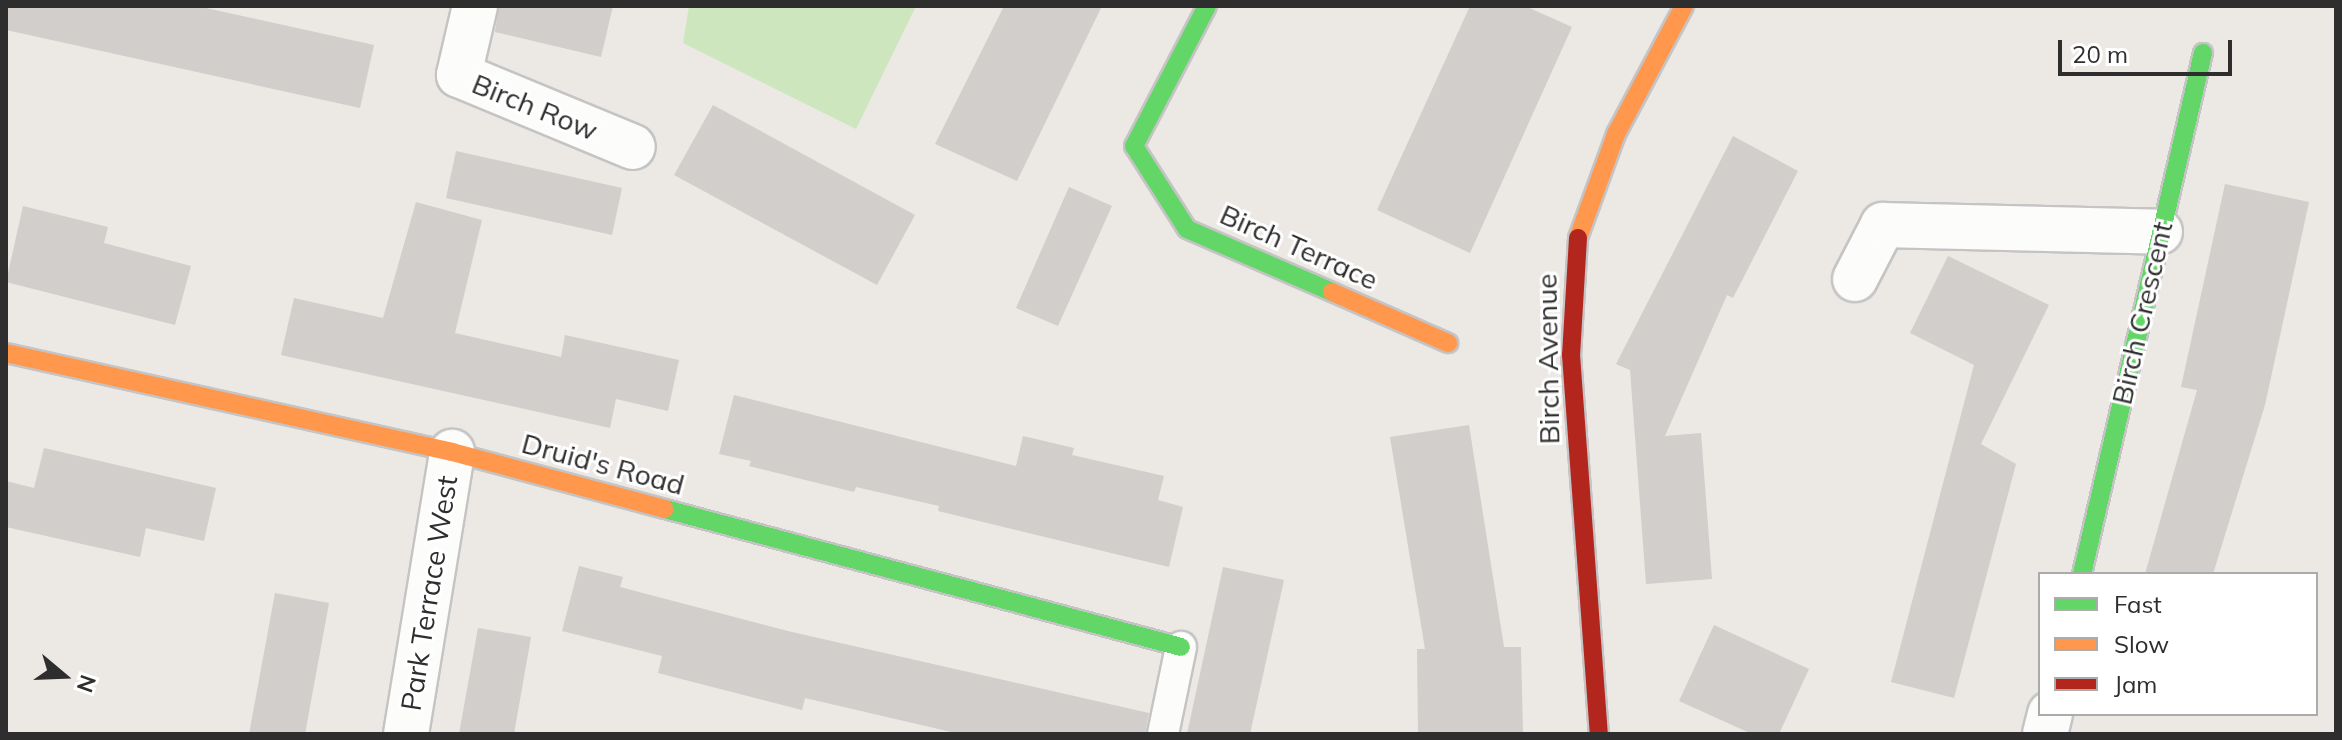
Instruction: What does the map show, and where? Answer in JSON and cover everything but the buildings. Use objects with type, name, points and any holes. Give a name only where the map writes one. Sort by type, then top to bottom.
[{"type":"street","name":"Birch Row","points":[[475,6],[459,75],[633,147]]},
{"type":"street","name":"Birch Terrace","points":[[1207,6],[1134,146],[1187,229],[1448,343]]},
{"type":"street","name":"Birch Avenue","points":[[1599,734],[1571,355],[1574,250],[1616,134],[1684,6]]},
{"type":"street","name":"Birch Crescent","points":[[2082,572],[2203,53]]},
{"type":"street","points":[[1855,279],[1883,225],[2160,232]]},
{"type":"street","name":"Druid's Road","points":[[6,353],[452,452],[1181,647]]},
{"type":"street","name":"Park Terrace West","points":[[406,734],[452,452]]},
{"type":"lane","points":[[1163,734],[1181,647]]},
{"type":"green space","points":[[689,6],[916,6],[856,129],[683,43]]},
{"type":"traffic: fast","points":[[1207,6],[1134,146],[1187,229],[1332,292]]},
{"type":"traffic: fast","points":[[2082,572],[2203,53]]},
{"type":"traffic: fast","points":[[665,509],[1181,647]]},
{"type":"traffic: slow","points":[[1578,238],[1616,134],[1684,6]]},
{"type":"traffic: slow","points":[[1332,292],[1448,343]]},
{"type":"traffic: slow","points":[[6,353],[452,452],[665,509]]},
{"type":"traffic: jam","points":[[1578,238],[1571,355],[1599,734]]}]
